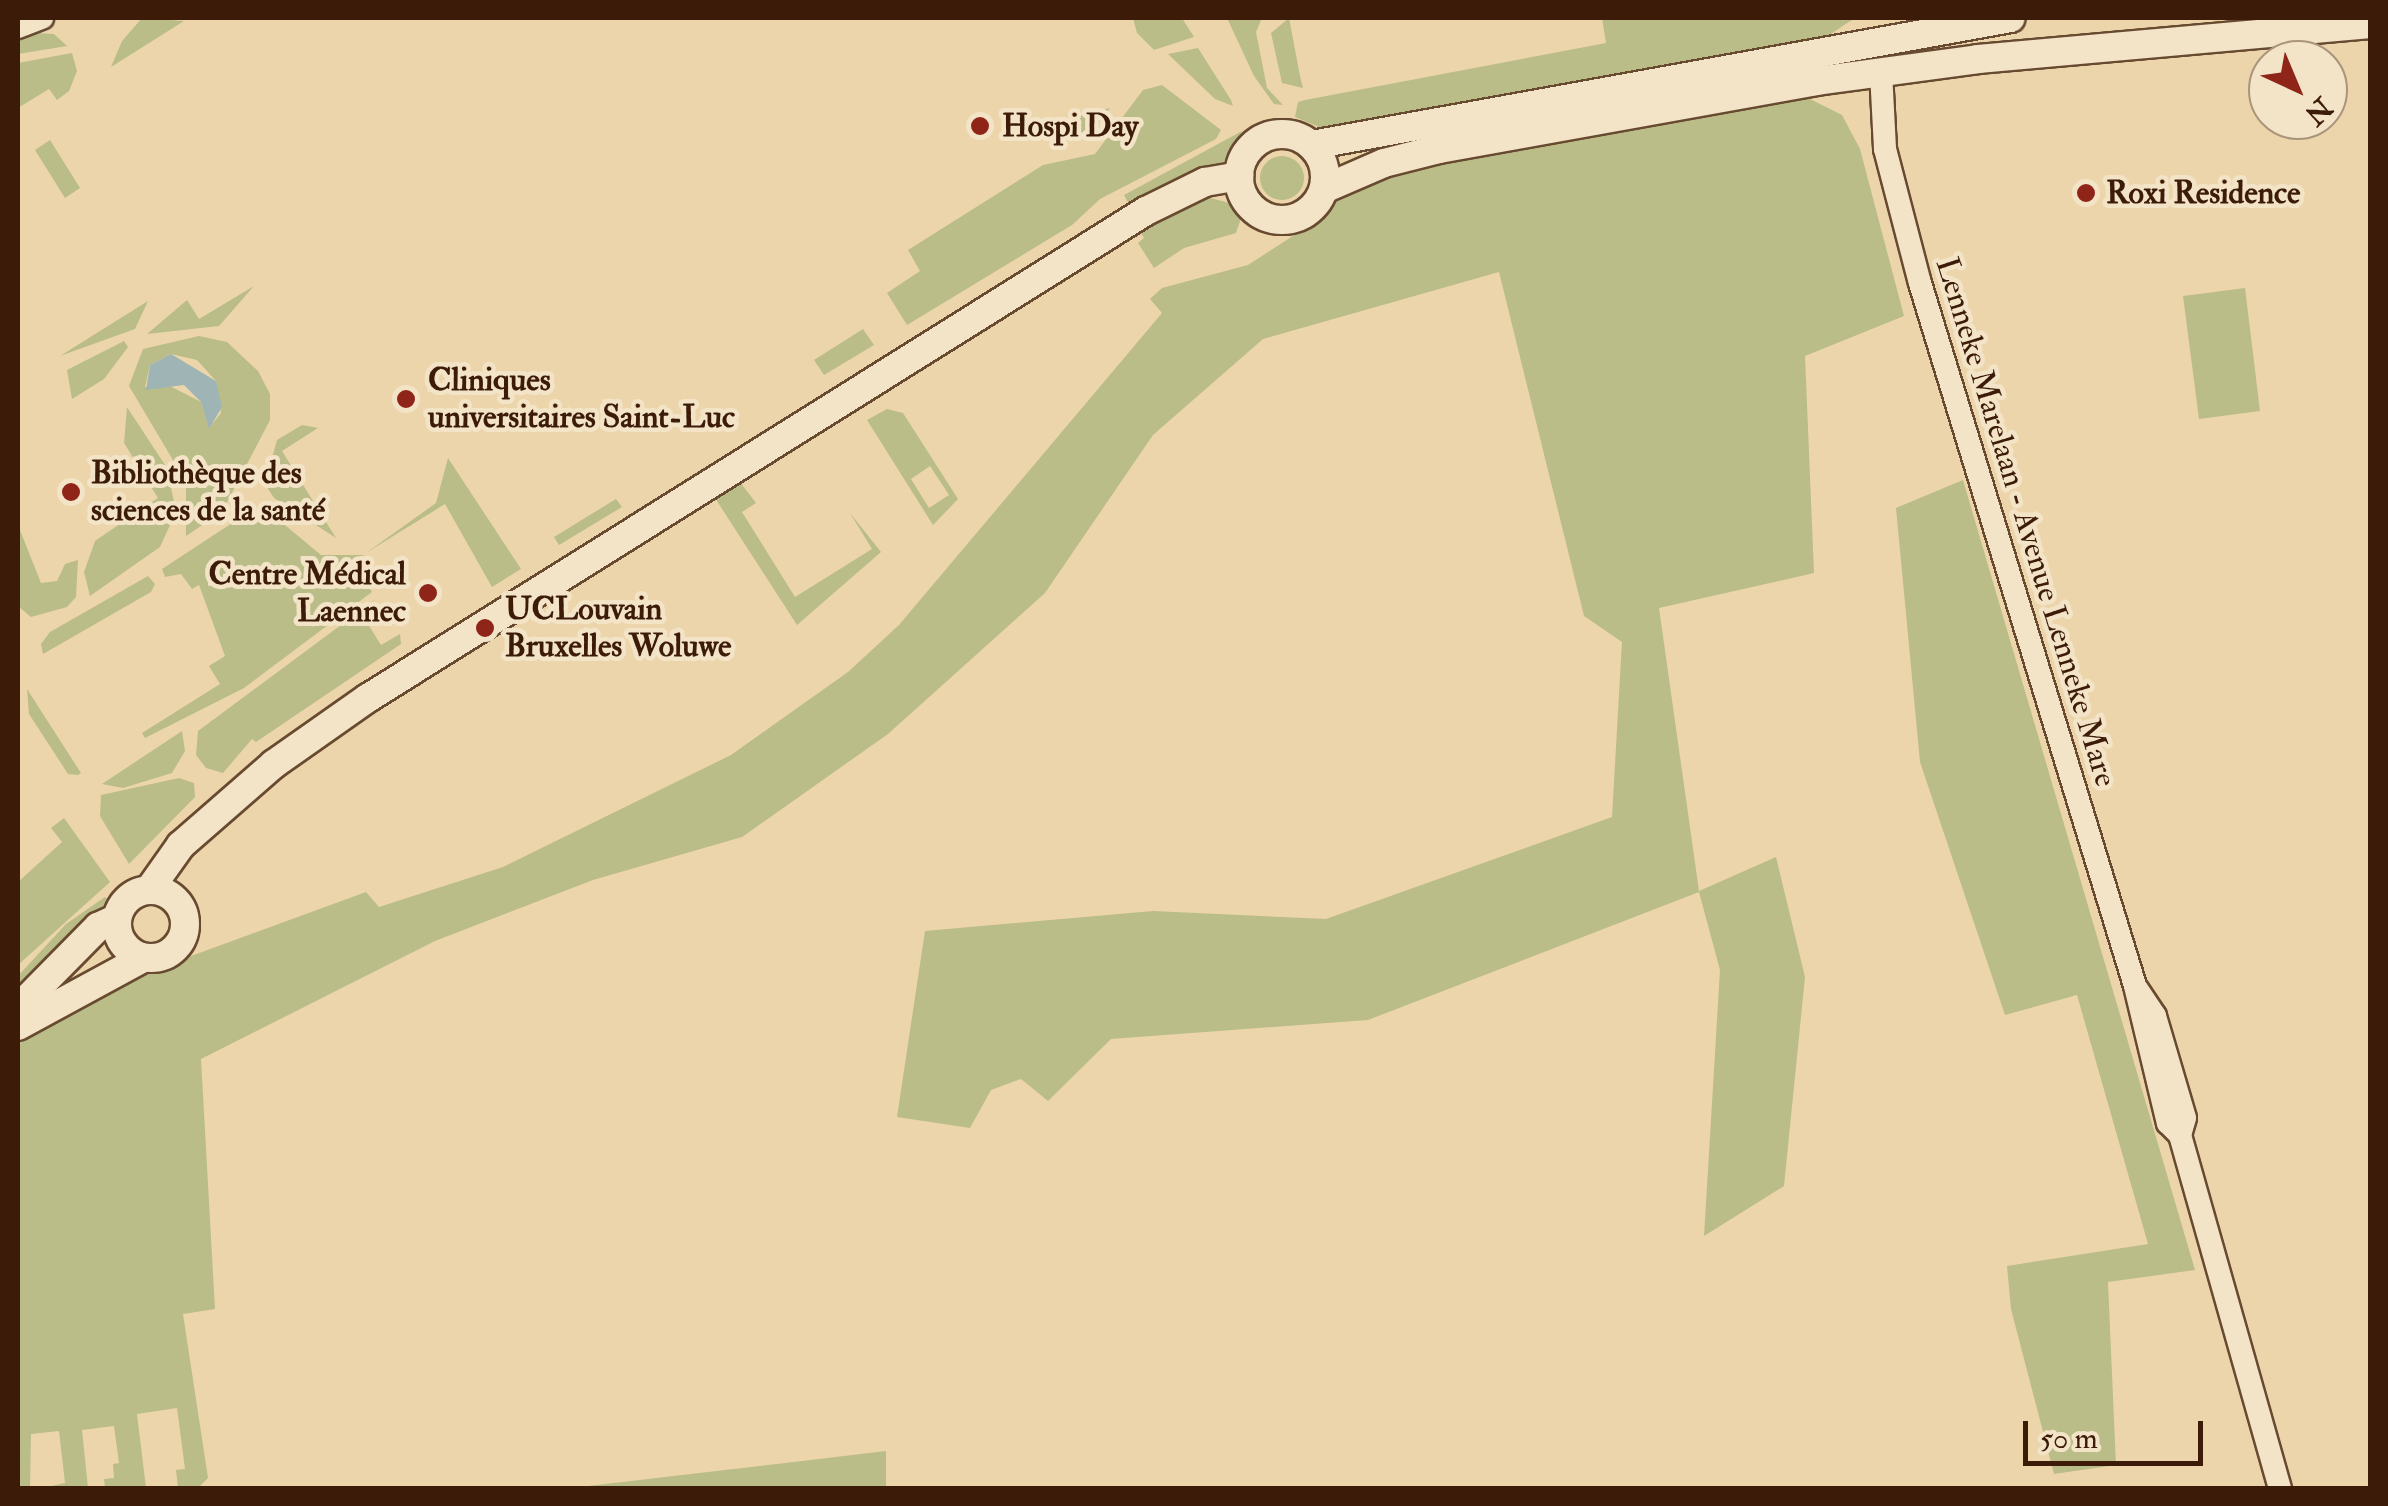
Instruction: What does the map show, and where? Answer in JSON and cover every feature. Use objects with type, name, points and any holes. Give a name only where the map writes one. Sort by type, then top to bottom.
[{"type":"street","points":[[18,27],[42,18]]},
{"type":"street","points":[[1312,146],[1812,59],[1903,26],[2011,18]]},
{"type":"street","points":[[1324,189],[1324,166],[1312,146],[1292,135],[1268,136],[1248,152],[1239,176],[1252,208],[1277,220],[1310,210],[1324,189],[1384,163],[1439,149],[1881,72],[2370,24]]},
{"type":"street","points":[[1881,72],[1903,26]]},
{"type":"street","name":"Lenneke Marelaan - Avenue Lenneke Mare","points":[[1881,72],[1885,149],[1920,283],[2135,986],[2168,1123],[2180,1134],[2280,1488]]},
{"type":"street","points":[[162,895],[192,842],[274,764],[368,698],[1146,211],[1205,182],[1239,176]]},
{"type":"street","points":[[18,1008],[98,927],[117,918],[129,898],[162,895]]},
{"type":"street","points":[[18,1026],[143,958],[163,956],[181,941],[184,917],[162,895]]},
{"type":"street","points":[[117,918],[122,943],[143,958]]},
{"type":"green space","points":[[142,18],[184,21],[111,67],[122,41]]},
{"type":"green space","points":[[1133,18],[1182,18],[1194,37],[1154,50],[1137,33]]},
{"type":"green space","points":[[1227,18],[1262,18],[1256,32],[1267,88],[1283,105],[1274,104],[1254,76]]},
{"type":"green space","points":[[1289,18],[1303,88],[1282,83],[1271,33]]},
{"type":"green space","points":[[1602,18],[1855,18],[1826,37],[1441,113],[1326,130],[1295,117],[1298,102],[1305,100],[1606,43]]},
{"type":"green space","points":[[54,34],[67,46],[18,54],[18,38]]},
{"type":"green space","points":[[1198,48],[1233,106],[1215,99],[1168,54]]},
{"type":"green space","points":[[72,53],[77,71],[69,91],[57,100],[49,89],[18,108],[18,63]]},
{"type":"green space","points":[[1162,85],[1221,130],[1216,139],[1100,199],[1072,225],[907,325],[887,293],[920,271],[908,250],[1043,165],[1095,154],[1143,90]]},
{"type":"green space","points":[[1802,95],[1842,115],[1860,149],[1904,316],[1805,356],[1814,573],[1659,608],[1699,891],[1776,857],[1805,977],[1784,1186],[1704,1236],[1720,970],[1699,892],[1368,1020],[1111,1039],[1048,1101],[1021,1079],[991,1090],[970,1128],[897,1117],[925,931],[1153,911],[1326,919],[1612,817],[1622,642],[1584,616],[1499,272],[1263,339],[1153,435],[1045,593],[888,734],[742,837],[593,880],[435,941],[201,1059],[215,1309],[183,1314],[208,1478],[199,1487],[178,1488],[176,1470],[185,1469],[177,1408],[137,1414],[146,1488],[105,1488],[104,1479],[114,1478],[113,1464],[119,1463],[114,1426],[82,1430],[88,1488],[43,1488],[65,1483],[59,1431],[31,1434],[30,1487],[18,1488],[18,1042],[161,967],[366,892],[379,907],[503,867],[731,755],[848,672],[899,625],[1162,313],[1150,299],[1162,288],[1248,265],[1313,223],[1339,195],[1397,168]]},
{"type":"green space","points":[[1110,108],[1087,137],[1069,134],[1075,117]]},
{"type":"green space","points":[[1242,131],[1225,161],[1131,208],[1124,195]]},
{"type":"green space","points":[[50,140],[80,188],[65,198],[35,150]]},
{"type":"green space","points":[[1282,156],[1298,162],[1304,178],[1298,194],[1282,200],[1266,194],[1260,178],[1266,162]]},
{"type":"green space","points":[[1203,196],[1233,204],[1241,218],[1236,233],[1184,248],[1154,268],[1138,243],[1144,238],[1138,229]]},
{"type":"green space","points":[[254,286],[219,326],[147,334],[187,300],[199,319]]},
{"type":"green space","points":[[2245,288],[2260,411],[2199,419],[2183,296]]},
{"type":"green space","points":[[148,301],[135,329],[60,356]]},
{"type":"green space","points":[[863,329],[874,345],[824,375],[814,360]]},
{"type":"green space","points":[[199,336],[227,342],[258,371],[270,394],[270,420],[222,512],[186,536],[186,482],[129,386],[143,349]],"holes":[[[171,354],[197,360],[216,381],[221,413],[209,428],[201,402],[168,385],[145,387],[150,365]]]},
{"type":"green space","points":[[124,341],[128,347],[104,379],[72,399],[67,370]]},
{"type":"green space","points":[[127,407],[167,468],[176,512],[160,547],[90,596],[84,572],[95,541],[158,498],[124,443]]},
{"type":"green space","points":[[887,409],[903,413],[958,499],[933,525],[867,420]],"holes":[[[930,466],[949,495],[929,508],[911,479]]]},
{"type":"green space","points":[[302,425],[318,428],[282,451],[336,538],[274,498],[265,484],[277,440]]},
{"type":"green space","points":[[448,458],[521,569],[492,587],[445,504],[366,553],[436,503]]},
{"type":"green space","points":[[1963,480],[2195,1270],[2108,1282],[2116,1465],[2054,1474],[2011,1309],[2007,1266],[2148,1244],[2077,995],[2005,1015],[1920,762],[1896,508]]},
{"type":"green space","points":[[740,482],[756,503],[742,512],[795,597],[872,549],[850,513],[881,552],[797,625],[715,498]]},
{"type":"green space","points":[[616,499],[622,507],[559,545],[554,537]]},
{"type":"green space","points":[[249,512],[274,516],[321,555],[364,555],[353,562],[372,592],[244,688],[145,738],[142,733],[220,684],[209,666],[225,656],[199,585],[192,589],[181,574],[165,577],[162,569]]},
{"type":"green space","points":[[18,525],[41,583],[57,581],[65,564],[78,560],[76,597],[67,607],[31,617],[18,606]]},
{"type":"green space","points":[[148,576],[155,584],[151,592],[43,654],[41,644],[50,632]]},
{"type":"green space","points":[[376,599],[361,613],[381,645],[400,634],[401,644],[256,742],[252,739],[223,773],[206,768],[196,755],[198,731]]},
{"type":"green space","points":[[27,689],[81,773],[78,775],[68,774],[29,714]]},
{"type":"green space","points":[[182,731],[185,751],[172,773],[123,788],[102,784]]},
{"type":"green space","points":[[179,778],[194,783],[195,797],[129,864],[100,816],[101,795]]},
{"type":"green space","points":[[64,818],[110,882],[18,965],[18,882],[62,842],[51,828]]},
{"type":"green space","points":[[105,897],[113,904],[18,997],[18,976],[66,924]]},
{"type":"green space","points":[[886,1451],[886,1488],[571,1488],[725,1470]]},
{"type":"shaded area","points":[[171,354],[216,381],[222,407],[209,429],[201,402],[184,385],[146,390],[150,365]]},
{"type":"place","name":"Hospi Day","points":[[980,126]]},
{"type":"place","name":"Roxi Residence","points":[[2086,193]]},
{"type":"place","name":"Cliniques universitaires Saint-Luc","points":[[406,399]]},
{"type":"place","name":"Bibliothèque des sciences de la santé","points":[[71,492]]},
{"type":"place","name":"Centre Médical Laennec","points":[[428,593]]},
{"type":"place","name":"UCLouvain Bruxelles Woluwe","points":[[485,628]]}]
